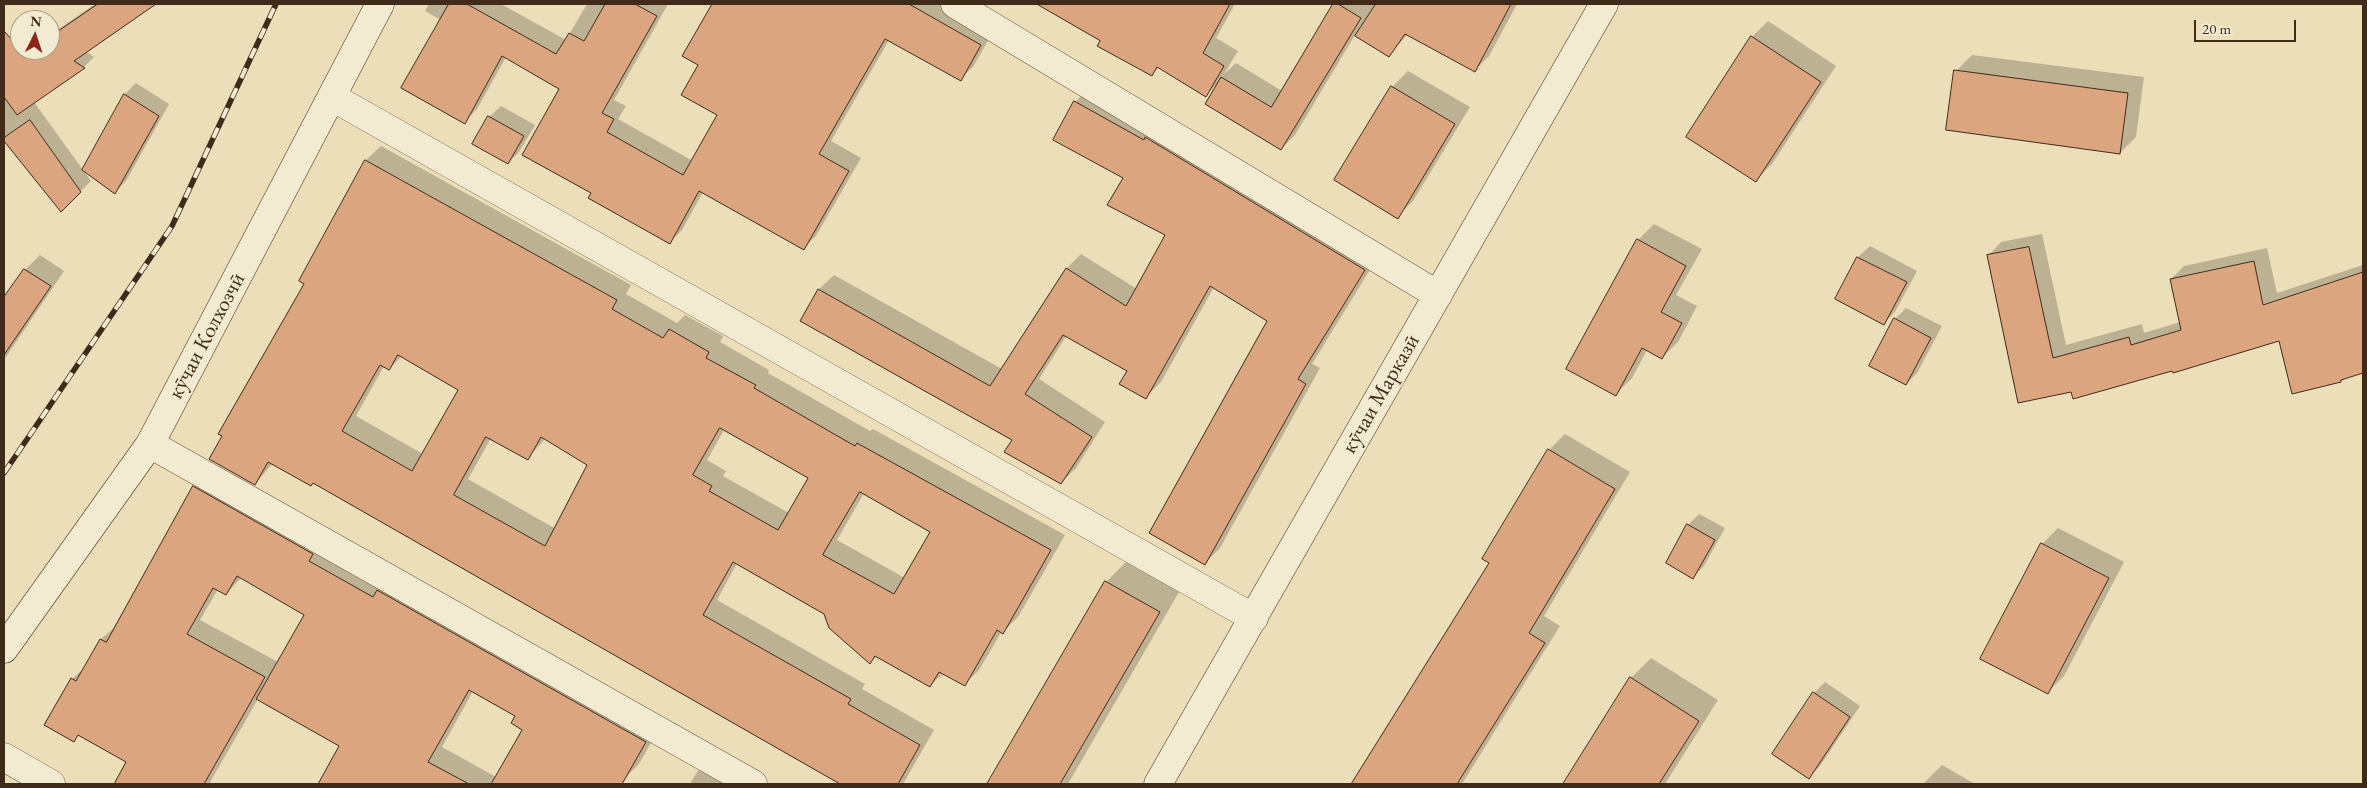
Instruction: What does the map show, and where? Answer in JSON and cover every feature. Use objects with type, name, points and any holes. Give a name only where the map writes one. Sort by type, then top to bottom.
[{"type":"street","name":"кӯчаи Колхозчӣ","points":[[4,649],[150,444],[380,4]]},
{"type":"street","points":[[956,4],[1438,295]]},
{"type":"street","name":"кӯчаи Марказӣ","points":[[1158,784],[1604,4]]},
{"type":"street","points":[[332,97],[1254,618]]},
{"type":"street","points":[[150,444],[752,784]]},
{"type":"street","points":[[4,757],[51,784]]},
{"type":"building","points":[[98,4],[156,4],[74,61],[85,68],[17,115],[4,97],[4,31],[10,38],[10,60],[60,60],[60,30]]},
{"type":"building","points":[[449,4],[467,4],[556,54],[569,33],[584,41],[605,4],[635,4],[657,16],[602,113],[614,119],[607,132],[683,175],[717,115],[681,95],[698,65],[682,56],[712,4],[909,4],[981,45],[961,81],[885,39],[819,154],[849,171],[804,250],[699,191],[670,244],[588,198],[591,193],[522,155],[559,89],[502,56],[465,124],[401,88]]},
{"type":"building","points":[[1037,4],[1230,4],[1203,53],[1224,66],[1206,97],[1157,67],[1152,76],[1097,46],[1100,41]]},
{"type":"building","points":[[1333,4],[1338,4],[1361,18],[1281,150],[1205,104],[1221,77],[1271,107]]},
{"type":"building","points":[[1376,4],[1511,4],[1475,72],[1405,34],[1389,57],[1355,36]]},
{"type":"building","points":[[1751,36],[1821,82],[1756,182],[1686,137]]},
{"type":"building","points":[[1954,70],[2128,93],[2120,154],[1946,130]]},
{"type":"building","points":[[1391,86],[1455,124],[1398,219],[1334,180]]},
{"type":"building","points":[[124,94],[159,116],[115,194],[82,170]]},
{"type":"building","points":[[1074,101],[1144,140],[1145,137],[1365,270],[1298,379],[1306,384],[1205,565],[1149,533],[1267,321],[1210,286],[1146,399],[1119,384],[1127,371],[1063,335],[1025,394],[1092,437],[1061,484],[1004,452],[1012,440],[800,321],[818,289],[990,386],[1066,268],[1126,306],[1165,235],[1107,205],[1123,178],[1053,140]]},
{"type":"building","points":[[488,116],[524,136],[508,164],[472,144]]},
{"type":"building","points":[[30,120],[81,192],[61,212],[4,141],[4,138]]},
{"type":"building","points":[[365,160],[617,300],[612,309],[663,338],[669,329],[709,352],[706,358],[756,385],[754,388],[855,446],[857,443],[1051,550],[1003,634],[997,630],[965,686],[939,672],[930,687],[875,656],[870,664],[829,628],[824,614],[733,562],[703,615],[851,699],[848,704],[920,745],[898,784],[840,784],[313,483],[311,486],[268,462],[255,485],[209,459],[222,436],[218,434],[304,284],[299,281]],"holes":[[[398,355],[458,390],[412,471],[342,431],[380,365],[389,370]],[[720,428],[808,478],[778,530],[709,491],[712,486],[693,475]],[[486,437],[528,460],[541,437],[587,465],[545,546],[454,495]],[[860,492],[930,532],[894,594],[823,555]]]},
{"type":"building","points":[[1637,239],[1686,266],[1661,312],[1682,323],[1662,359],[1642,348],[1616,396],[1566,369]]},
{"type":"building","points":[[2029,247],[2053,358],[2129,337],[2131,345],[2181,330],[2170,279],[2254,261],[2263,305],[2363,272],[2363,373],[2341,380],[2341,382],[2292,394],[2279,341],[2173,373],[2172,371],[2073,399],[2071,392],[2018,403],[1987,255]]},
{"type":"building","points":[[1857,257],[1907,282],[1884,325],[1835,299]]},
{"type":"building","points":[[24,269],[51,286],[4,355],[4,297]]},
{"type":"building","points":[[1894,318],[1931,338],[1906,385],[1869,366]]},
{"type":"building","points":[[1548,449],[1615,489],[1529,633],[1545,643],[1457,784],[1351,784],[1489,563],[1482,559]]},
{"type":"building","points":[[193,486],[313,554],[309,561],[373,597],[377,590],[646,742],[622,784],[491,784],[522,730],[511,723],[515,716],[469,690],[428,762],[469,784],[318,784],[339,746],[256,699],[304,615],[237,576],[226,595],[213,588],[187,634],[265,677],[204,784],[114,784],[126,762],[78,735],[74,742],[44,725],[71,678],[76,681],[100,639],[106,642]]},
{"type":"building","points":[[1687,524],[1715,540],[1693,579],[1666,563]]},
{"type":"building","points":[[2041,543],[2109,578],[2048,694],[1980,659]]},
{"type":"building","points":[[1105,581],[1160,612],[1060,784],[987,784]]},
{"type":"building","points":[[1630,677],[1699,721],[1659,784],[1563,784]]},
{"type":"building","points":[[1813,692],[1850,717],[1809,779],[1772,754]]},
{"type":"railway","points":[[4,473],[172,226],[276,4]]}]
